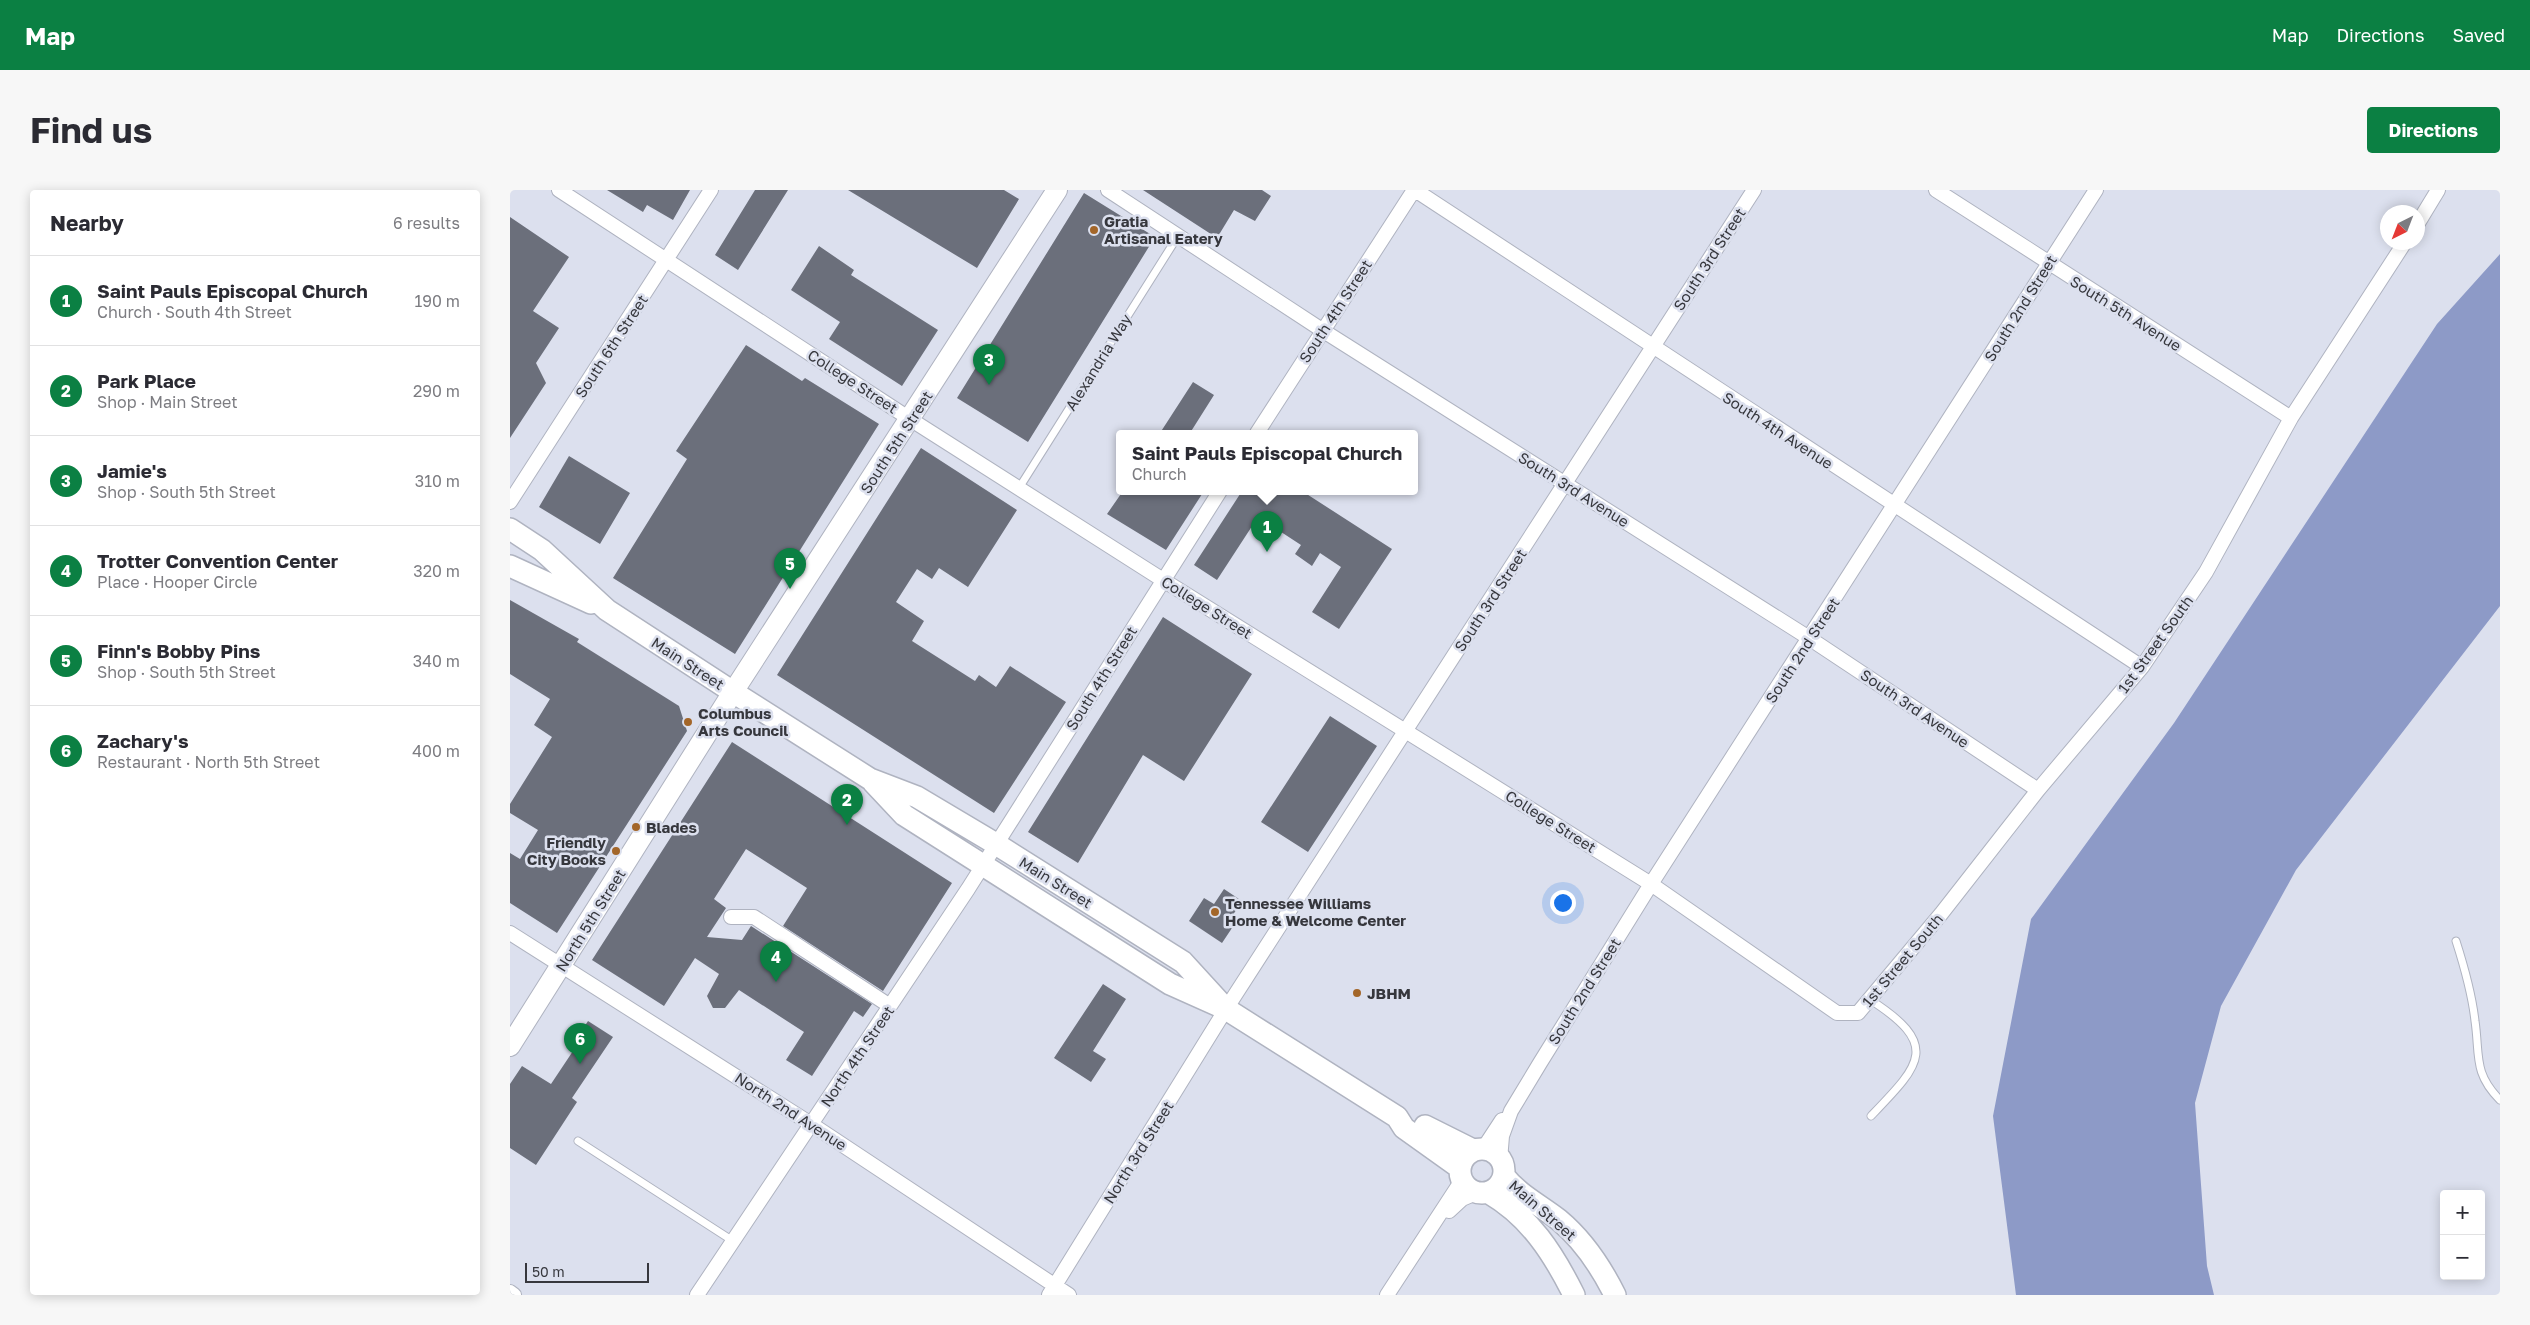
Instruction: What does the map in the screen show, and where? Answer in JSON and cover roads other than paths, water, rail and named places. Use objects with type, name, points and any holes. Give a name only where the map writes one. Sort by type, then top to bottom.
[{"type":"main road","name":"Main Street","points":[[510,529],[542,550],[607,610]]},
{"type":"main road","name":"Main Street","points":[[510,566],[607,610],[870,779],[918,797],[996,844],[1183,962],[1226,1009]]},
{"type":"main road","name":"Main Street","points":[[870,779],[904,815],[982,866],[1170,984],[1226,1009],[1397,1118],[1404,1128],[1472,1183],[1514,1209],[1535,1230],[1558,1264],[1574,1295]]},
{"type":"main road","name":"Main Street","points":[[1397,1118],[1410,1119],[1478,1149],[1494,1154],[1513,1186],[1574,1234],[1600,1267],[1615,1295]]},
{"type":"main road","points":[[1472,1183],[1465,1157],[1478,1149]]},
{"type":"main road","name":"Main Street","points":[[1472,1183],[1498,1186],[1502,1168]]},
{"type":"street","name":"College Street","points":[[559,190],[910,420],[1651,884],[1837,1014],[1858,1013]]},
{"type":"street","name":"South 6th Street","points":[[510,502],[711,190]]},
{"type":"street","name":"South 5th Street","points":[[733,692],[1057,190]]},
{"type":"street","name":"South 3rd Avenue","points":[[1108,190],[1322,330],[1810,638],[2038,790]]},
{"type":"street","name":"South 4th Street","points":[[1258,430],[1414,190]]},
{"type":"street","name":"South 4th Avenue","points":[[1414,190],[2142,667]]},
{"type":"street","name":"South 3rd Street","points":[[1226,1009],[1754,190]]},
{"type":"street","name":"South 5th Avenue","points":[[1936,190],[2048,264],[2291,418]]},
{"type":"street","name":"South 2nd Street","points":[[1502,1168],[1502,1136],[1511,1111],[1651,884],[2096,190]]},
{"type":"street","points":[[2425,211],[2438,190]]},
{"type":"street","name":"1st Street South","points":[[1858,1013],[1941,914],[2038,790],[2142,667],[2206,572],[2291,418],[2400,250]]},
{"type":"street","name":"South 4th Street","points":[[982,866],[1217,495]]},
{"type":"street","name":"North 5th Street","points":[[510,1046],[733,692]]},
{"type":"street","name":"North 4th Street","points":[[697,1295],[982,866]]},
{"type":"street","points":[[731,917],[754,917],[890,1006]]},
{"type":"street","name":"North 2nd Avenue","points":[[510,933],[811,1124],[1052,1291],[1069,1295]]},
{"type":"street","name":"North 3rd Street","points":[[1052,1291],[1226,1009]]},
{"type":"street","name":"South 2nd Street","points":[[1478,1149],[1506,1113],[1511,1111]]},
{"type":"street","points":[[1387,1295],[1438,1218],[1472,1183]]},
{"type":"street","points":[[1438,1218],[1462,1199],[1472,1183]]},
{"type":"street","points":[[510,1292],[514,1295]]},
{"type":"lane","name":"Alexandria Way","points":[[1019,488],[1178,236]]},
{"type":"lane","points":[[2456,941],[2475,1020],[2479,1065],[2487,1086],[2500,1100]]},
{"type":"lane","points":[[1870,999],[1897,1017],[1915,1043],[1917,1060],[1904,1082],[1871,1116]]},
{"type":"lane","points":[[578,1141],[734,1240]]},
{"type":"water","points":[[2500,254],[2500,606],[2296,870],[2221,1006],[2195,1103],[2207,1266],[2214,1295],[2016,1295],[1993,1116],[2031,919],[2174,723],[2437,324]]},
{"type":"place","name":"Gratia Artisanal Eatery","points":[[1094,230]]},
{"type":"place","name":"Jamie's","points":[[989,385]]},
{"type":"place","name":"Saint Pauls Episcopal Church","points":[[1267,552]]},
{"type":"place","name":"Finn's Bobby Pins","points":[[790,589]]},
{"type":"place","name":"Columbus Arts Council","points":[[688,722]]},
{"type":"place","name":"Park Place","points":[[847,825]]},
{"type":"place","name":"Blades","points":[[636,827]]},
{"type":"place","name":"Friendly City Books","points":[[616,851]]},
{"type":"place","name":"Tennessee Williams Home & Welcome Center","points":[[1215,912]]},
{"type":"place","name":"Trotter Convention Center","points":[[776,982]]},
{"type":"place","name":"JBHM","points":[[1357,993]]},
{"type":"place","name":"Zachary's","points":[[580,1064]]}]
